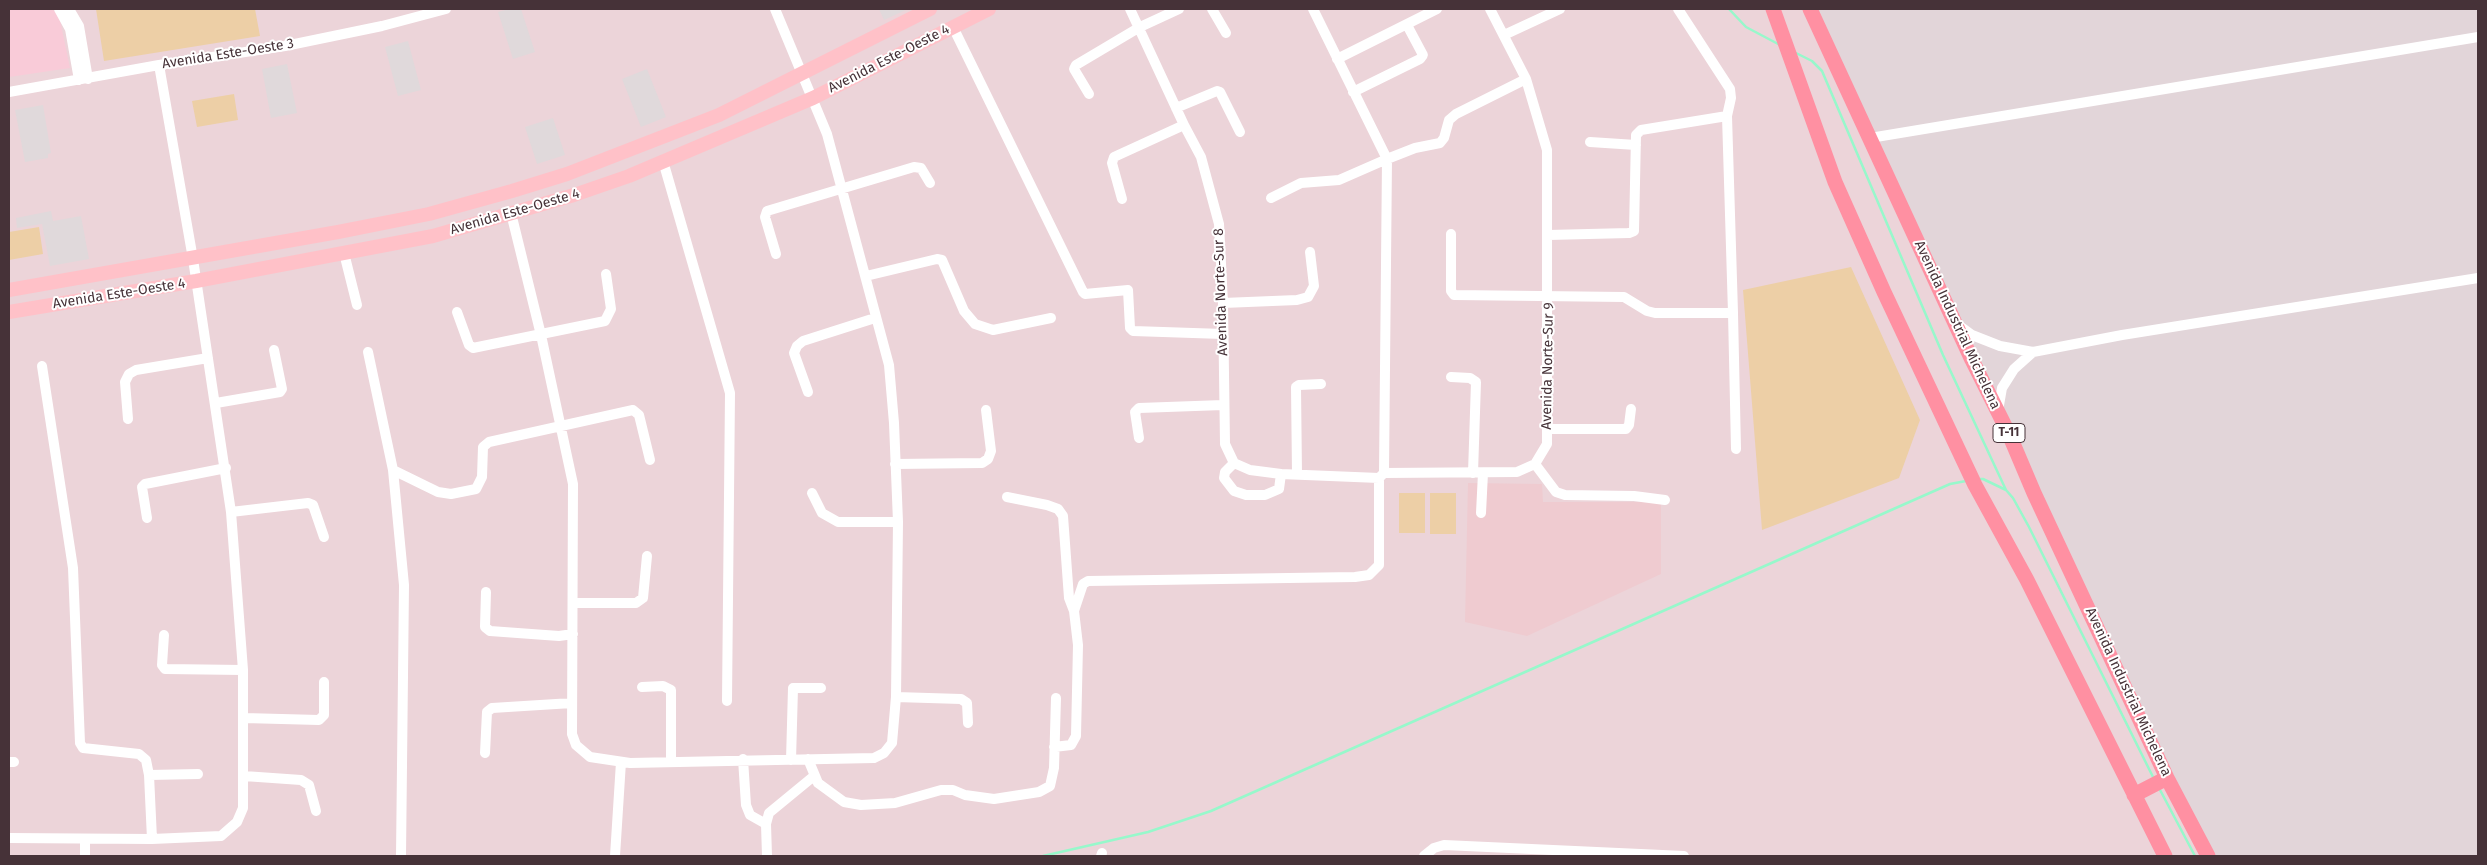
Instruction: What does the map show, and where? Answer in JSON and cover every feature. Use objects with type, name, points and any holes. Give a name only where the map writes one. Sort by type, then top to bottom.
[{"type":"main road","points":[[9,290],[193,259],[429,214],[512,191],[567,174],[719,116],[930,9]]},
{"type":"main road","name":"Avenida Este-Oeste 4","points":[[9,312],[196,281],[433,236],[574,195],[664,162],[814,98],[989,9]]},
{"type":"main road","points":[[1773,9],[1835,182],[1968,470],[2138,794],[2165,856]]},
{"type":"main road","name":"Avenida Industrial Michelena","points":[[1810,9],[1998,412],[2164,779],[2208,856]]},
{"type":"main road","points":[[2138,794],[2164,779]]},
{"type":"street","points":[[59,9],[70,29],[84,80]]},
{"type":"street","points":[[70,9],[79,26],[84,80]]},
{"type":"street","name":"Avenida Este-Oeste 3","points":[[9,92],[159,65],[285,46],[382,26],[446,9]]},
{"type":"street","points":[[511,213],[541,335],[573,484],[572,734],[576,745],[590,757],[621,762],[874,758],[884,753],[892,743],[896,697],[898,522],[894,423],[889,365],[827,134],[814,98],[775,9]]},
{"type":"street","name":"Avenida Norte-Sur 8","points":[[1130,9],[1201,157],[1219,224],[1223,303],[1225,444],[1234,463]]},
{"type":"street","points":[[1089,94],[1074,69],[1076,65],[1140,27],[1180,9]]},
{"type":"street","points":[[1212,9],[1226,33]]},
{"type":"street","points":[[1074,611],[1079,593],[1088,581],[1355,577],[1370,575],[1379,565],[1387,159],[1313,9]]},
{"type":"street","points":[[1337,59],[1437,9]]},
{"type":"street","name":"Avenida Norte-Sur 9","points":[[1490,9],[1526,79],[1547,150],[1548,429],[1547,444],[1535,464]]},
{"type":"street","points":[[1504,34],[1560,9]]},
{"type":"street","points":[[1678,9],[1730,89],[1732,98],[1727,116],[1736,449]]},
{"type":"street","points":[[1353,92],[1420,59],[1423,55],[1406,25]]},
{"type":"street","points":[[953,27],[1083,292],[1085,294],[1128,290],[1130,328],[1134,331],[1223,334]]},
{"type":"street","points":[[1870,138],[2478,37]]},
{"type":"street","points":[[9,838],[152,839],[221,836],[237,822],[243,808],[243,670],[231,512],[226,468],[193,259],[159,65]]},
{"type":"street","points":[[1271,198],[1298,184],[1338,180],[1415,148],[1440,143],[1444,138],[1449,120],[1456,114],[1526,79]]},
{"type":"street","points":[[1176,108],[1217,91],[1220,92],[1240,132]]},
{"type":"street","points":[[1548,235],[1629,233],[1634,230],[1636,135],[1641,130],[1727,116]]},
{"type":"street","points":[[1122,199],[1112,163],[1114,157],[1184,125]]},
{"type":"street","points":[[1590,142],[1636,146]]},
{"type":"street","points":[[664,162],[730,393],[727,701]]},
{"type":"street","points":[[776,254],[765,217],[767,211],[914,167],[920,168],[930,183]]},
{"type":"street","points":[[1451,234],[1452,291],[1454,295],[1624,297],[1647,312],[1733,313]]},
{"type":"street","points":[[1223,303],[1298,300],[1308,296],[1314,286],[1310,252]]},
{"type":"street","points":[[344,253],[357,305]]},
{"type":"street","points":[[866,276],[937,258],[942,260],[964,311],[975,324],[993,330],[1051,318]]},
{"type":"street","points":[[457,312],[469,345],[473,348],[605,320],[611,309],[606,274]]},
{"type":"street","points":[[1956,324],[1972,335],[2000,346],[2033,352],[2122,335],[2478,278]]},
{"type":"street","points":[[808,392],[794,353],[797,346],[803,341],[875,318]]},
{"type":"street","points":[[216,403],[280,392],[282,389],[274,350]]},
{"type":"street","points":[[368,352],[394,470],[404,585],[400,856]]},
{"type":"street","points":[[1998,412],[2002,388],[2014,369],[2033,352]]},
{"type":"street","points":[[128,419],[125,382],[128,374],[136,370],[208,358]]},
{"type":"street","points":[[42,366],[73,568],[80,744],[83,748],[139,754],[146,760],[149,775],[152,839]]},
{"type":"street","points":[[1451,377],[1470,378],[1476,382],[1481,513]]},
{"type":"street","points":[[1297,474],[1296,387],[1299,385],[1321,384]]},
{"type":"street","points":[[1139,438],[1135,412],[1139,408],[1223,405]]},
{"type":"street","points":[[1548,429],[1626,429],[1629,425],[1631,409]]},
{"type":"street","points":[[394,470],[438,492],[451,494],[476,490],[482,477],[483,447],[489,442],[634,410],[638,412],[650,460]]},
{"type":"street","points":[[895,464],[982,463],[988,459],[991,451],[986,410]]},
{"type":"street","points":[[1281,474],[1279,489],[1265,495],[1246,495],[1234,491],[1224,478],[1225,472],[1234,463],[1250,470],[1281,474],[1382,476],[1517,472],[1535,464],[1556,492],[1565,495],[1634,496],[1665,500]]},
{"type":"street","points":[[147,518],[142,487],[145,484],[226,468]]},
{"type":"street","points":[[812,493],[822,513],[838,522],[898,522]]},
{"type":"street","points":[[1006,497],[1047,505],[1058,509],[1064,516],[1069,598],[1074,611],[1078,645],[1077,730],[1071,745],[1054,747]]},
{"type":"street","points":[[231,512],[308,503],[313,506],[324,536]]},
{"type":"street","points":[[573,602],[636,603],[644,598],[647,556]]},
{"type":"street","points":[[486,592],[485,627],[490,631],[559,636],[573,634]]},
{"type":"street","points":[[164,635],[162,664],[165,670],[243,670]]},
{"type":"street","points":[[244,718],[318,720],[324,716],[324,682]]},
{"type":"street","points":[[642,687],[663,686],[671,690],[671,762]]},
{"type":"street","points":[[791,760],[792,688],[821,688]]},
{"type":"street","points":[[896,697],[961,699],[967,703],[968,724]]},
{"type":"street","points":[[808,760],[818,783],[844,802],[861,805],[895,803],[912,796],[941,790],[953,790],[978,797],[1006,798],[1039,792],[1050,786],[1054,768],[1056,698]]},
{"type":"street","points":[[485,753],[487,712],[492,708],[572,703]]},
{"type":"street","points":[[743,759],[748,810],[750,815],[766,824]]},
{"type":"street","points":[[616,856],[621,762]]},
{"type":"street","points":[[149,775],[198,774]]},
{"type":"street","points":[[244,776],[301,780],[309,785],[316,812]]},
{"type":"street","points":[[767,856],[766,824],[769,813],[814,776]]},
{"type":"street","points":[[85,839],[85,856]]},
{"type":"street","points":[[1424,856],[1434,848],[1444,845],[1684,856]]},
{"type":"shaded area","points":[[9,9],[2478,9],[2478,856],[9,856]]},
{"type":"shaded area","points":[[9,9],[52,9],[59,15],[70,68],[9,77]]},
{"type":"shaded area","points":[[96,9],[255,9],[260,36],[104,61]]},
{"type":"shaded area","points":[[509,9],[521,9],[535,52],[513,59],[498,12]]},
{"type":"shaded area","points":[[879,9],[908,9],[884,20]]},
{"type":"shaded area","points":[[1810,9],[2478,9],[2478,856],[2210,856]]},
{"type":"shaded area","points":[[408,41],[421,90],[398,96],[385,47]]},
{"type":"shaded area","points":[[287,64],[297,113],[271,118],[262,69]]},
{"type":"shaded area","points":[[647,69],[666,117],[641,127],[622,79]]},
{"type":"shaded area","points":[[234,94],[238,120],[197,127],[192,101]]},
{"type":"shaded area","points":[[43,105],[51,153],[48,154],[48,158],[25,162],[15,110]]},
{"type":"shaded area","points":[[553,118],[565,155],[537,164],[525,127]]},
{"type":"shaded area","points":[[51,211],[53,221],[81,216],[89,259],[50,266],[42,224],[17,228],[16,218]]},
{"type":"shaded area","points":[[39,227],[43,254],[9,260],[9,232]]},
{"type":"shaded area","points":[[1851,267],[1920,420],[1899,478],[1762,530],[1743,290]]},
{"type":"shaded area","points":[[1468,483],[1542,484],[1543,502],[1661,502],[1661,574],[1527,636],[1465,622]]},
{"type":"shaded area","points":[[1399,493],[1425,493],[1425,533],[1399,533]]},
{"type":"shaded area","points":[[1430,493],[1456,493],[1456,534],[1430,534]]},
{"type":"waterway","points":[[1729,9],[1746,27],[1780,45]]},
{"type":"waterway","points":[[1794,52],[1812,61],[1822,71],[1943,355],[2006,490],[2013,498],[2029,527],[2154,779]]},
{"type":"waterway","points":[[1979,479],[1983,479],[2006,490]]},
{"type":"waterway","points":[[1043,856],[1148,832],[1211,811],[1950,484],[1966,481]]},
{"type":"waterway","points":[[2159,788],[2195,856]]}]
